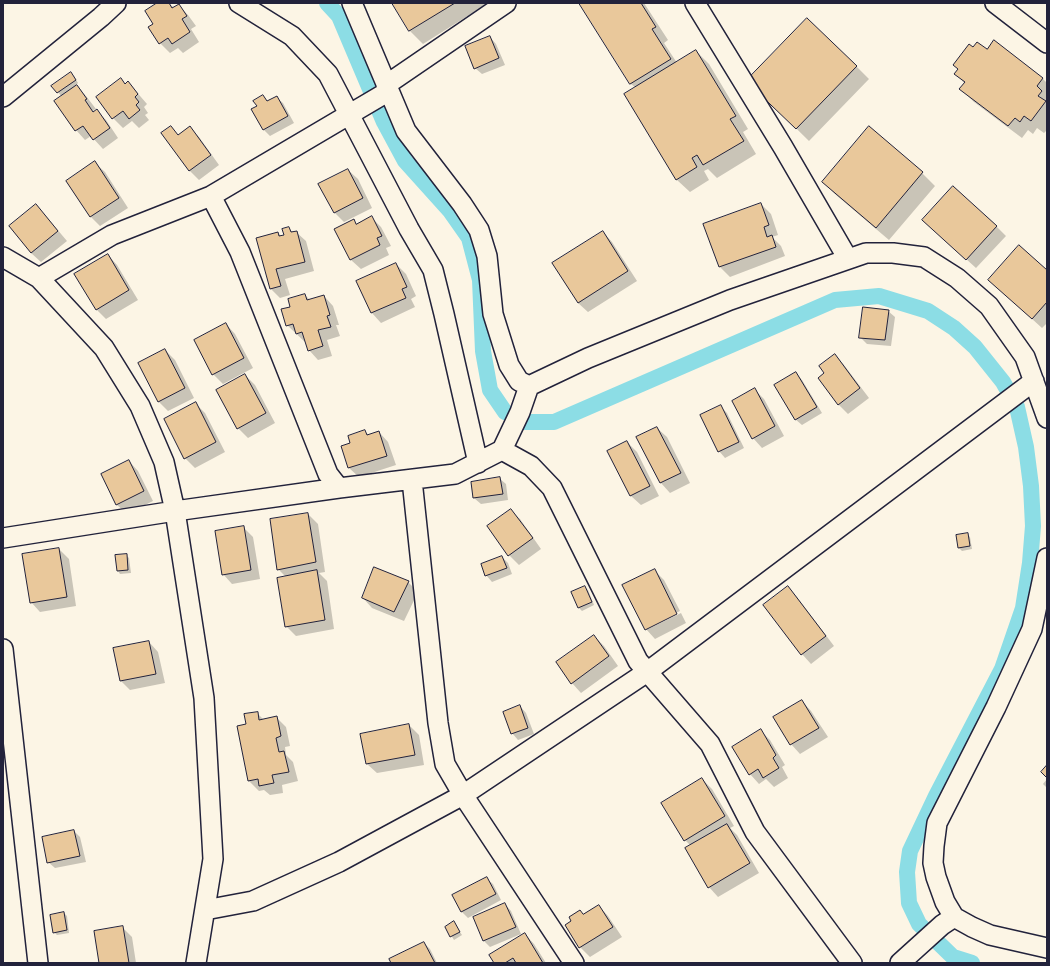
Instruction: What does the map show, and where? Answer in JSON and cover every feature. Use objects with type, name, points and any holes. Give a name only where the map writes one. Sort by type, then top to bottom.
[{"type":"street","points":[[3,97],[116,3]]},
{"type":"street","points":[[239,3],[292,36],[328,74],[409,229],[433,270],[478,463]]},
{"type":"street","points":[[352,3],[382,93],[406,132],[462,204],[479,230],[487,256],[493,314],[509,365],[518,381],[529,386],[588,358],[730,300],[866,253],[893,252],[924,257],[957,278],[990,306],[1025,357],[1047,418]]},
{"type":"street","points":[[39,278],[112,235],[211,196],[382,93],[506,3]]},
{"type":"street","points":[[695,3],[783,147],[848,259]]},
{"type":"street","points":[[995,3],[1047,43]]},
{"type":"street","points":[[211,196],[240,252],[328,474],[339,488]]},
{"type":"street","points":[[3,257],[39,278],[104,348],[140,406],[164,462],[175,511],[204,698],[213,859],[196,963]]},
{"type":"street","points":[[205,910],[254,901],[339,862],[463,795],[647,672],[1034,381]]},
{"type":"street","points":[[3,538],[175,511],[339,488],[455,474],[502,450],[529,386]]},
{"type":"street","points":[[502,450],[531,466],[552,488],[638,661],[710,744],[755,832],[852,963]]},
{"type":"street","points":[[412,480],[438,723],[445,764],[463,795],[574,963]]},
{"type":"street","points":[[948,921],[945,902],[936,877],[933,863],[937,823],[996,707],[1032,629],[1047,558]]},
{"type":"street","points":[[3,649],[38,963]]},
{"type":"street","points":[[900,963],[948,921]]},
{"type":"street","points":[[948,921],[972,927],[990,935],[1045,945]]},
{"type":"building","points":[[157,3],[169,3],[172,8],[179,4],[187,16],[182,19],[190,32],[172,44],[168,38],[159,44],[148,27],[153,24],[145,11]]},
{"type":"building","points":[[392,3],[455,3],[409,31]]},
{"type":"building","points":[[579,3],[641,3],[656,27],[652,29],[671,59],[630,84]]},
{"type":"building","points":[[807,18],[857,66],[796,129],[746,81]]},
{"type":"building","points":[[490,36],[499,58],[474,69],[465,46]]},
{"type":"building","points":[[994,40],[1043,78],[1037,86],[1042,91],[1038,96],[1046,101],[1031,121],[1024,116],[1020,122],[1015,118],[1008,126],[959,89],[965,82],[954,74],[958,69],[953,65],[969,44],[973,47],[977,42],[987,49]]},
{"type":"building","points":[[696,50],[736,116],[730,119],[744,141],[703,165],[697,155],[692,158],[697,167],[676,180],[624,94]]},
{"type":"building","points":[[71,72],[76,80],[57,93],[51,86]]},
{"type":"building","points":[[121,78],[125,84],[128,81],[138,94],[135,97],[139,102],[136,105],[140,110],[129,119],[123,111],[112,119],[96,97]]},
{"type":"building","points":[[77,85],[87,99],[85,100],[93,112],[97,109],[110,128],[93,140],[83,126],[75,131],[54,101]]},
{"type":"building","points":[[263,95],[267,101],[277,96],[288,116],[263,130],[251,109],[257,106],[253,101]]},
{"type":"building","points":[[171,126],[178,135],[190,126],[211,155],[189,171],[161,133]]},
{"type":"building","points":[[869,126],[923,172],[876,228],[822,182]]},
{"type":"building","points":[[95,161],[119,198],[90,217],[66,181]]},
{"type":"building","points":[[348,169],[363,198],[334,213],[318,184]]},
{"type":"building","points":[[953,186],[997,226],[966,260],[922,220]]},
{"type":"building","points":[[761,203],[769,225],[764,227],[767,237],[772,235],[776,247],[719,267],[703,224]]},
{"type":"building","points":[[36,204],[58,231],[31,253],[9,226]]},
{"type":"building","points":[[372,216],[382,236],[377,238],[380,245],[350,260],[334,229],[354,219],[356,224]]},
{"type":"building","points":[[289,227],[291,232],[297,231],[305,262],[276,269],[281,286],[270,289],[256,238],[278,232],[279,236],[284,235],[282,229]]},
{"type":"building","points":[[603,231],[628,271],[578,303],[552,263]]},
{"type":"building","points":[[1019,245],[1047,270],[1047,302],[1032,319],[988,280]]},
{"type":"building","points":[[108,254],[129,290],[96,310],[74,274]]},
{"type":"building","points":[[396,263],[407,287],[402,289],[406,298],[371,313],[356,281]]},
{"type":"building","points":[[305,294],[307,300],[324,295],[330,315],[327,316],[331,327],[318,330],[323,346],[308,351],[302,332],[296,334],[293,324],[286,326],[281,309],[290,307],[288,299]]},
{"type":"building","points":[[863,307],[889,310],[885,340],[859,338]]},
{"type":"building","points":[[226,323],[244,358],[212,375],[194,340]]},
{"type":"building","points":[[165,349],[185,388],[158,402],[138,363]]},
{"type":"building","points":[[835,354],[860,388],[838,405],[818,378],[824,373],[819,366]]},
{"type":"building","points":[[796,372],[817,407],[795,420],[774,385]]},
{"type":"building","points":[[245,374],[266,413],[237,429],[216,390]]},
{"type":"building","points":[[755,388],[775,426],[752,439],[732,401]]},
{"type":"building","points":[[196,402],[216,442],[184,459],[164,419]]},
{"type":"building","points":[[721,405],[739,442],[718,452],[700,415]]},
{"type":"building","points":[[657,427],[681,473],[660,483],[636,437]]},
{"type":"building","points":[[365,430],[367,435],[379,431],[387,456],[348,468],[341,446],[350,443],[348,436]]},
{"type":"building","points":[[627,441],[650,486],[630,496],[607,451]]},
{"type":"building","points":[[129,460],[144,491],[116,505],[101,474]]},
{"type":"building","points":[[500,477],[503,494],[473,498],[471,482]]},
{"type":"building","points":[[511,509],[533,538],[508,556],[487,526]]},
{"type":"building","points":[[308,513],[316,562],[277,570],[270,519]]},
{"type":"building","points":[[244,526],[251,570],[222,575],[215,531]]},
{"type":"building","points":[[968,533],[970,546],[958,548],[956,535]]},
{"type":"building","points":[[59,548],[67,597],[30,603],[22,554]]},
{"type":"building","points":[[127,554],[128,570],[117,571],[115,555]]},
{"type":"building","points":[[502,556],[507,568],[485,576],[481,564]]},
{"type":"building","points":[[374,567],[409,581],[394,612],[362,598]]},
{"type":"building","points":[[655,569],[677,614],[645,630],[622,585]]},
{"type":"building","points":[[317,570],[325,620],[285,627],[277,578]]},
{"type":"building","points":[[585,586],[592,602],[578,608],[571,592]]},
{"type":"building","points":[[788,586],[826,636],[801,655],[763,605]]},
{"type":"building","points":[[594,635],[609,656],[571,684],[556,662]]},
{"type":"building","points":[[149,641],[156,674],[120,681],[113,648]]},
{"type":"building","points":[[802,700],[819,728],[790,745],[773,717]]},
{"type":"building","points":[[520,705],[528,728],[511,734],[503,712]]},
{"type":"building","points":[[258,712],[259,720],[277,716],[281,736],[276,738],[279,752],[284,751],[289,772],[272,775],[274,783],[259,786],[258,779],[248,781],[237,726],[246,724],[244,714]]},
{"type":"building","points":[[409,724],[415,755],[366,764],[360,734]]},
{"type":"building","points":[[761,729],[776,755],[773,758],[779,768],[763,778],[758,769],[749,775],[732,747]]},
{"type":"building","points":[[1047,765],[1047,778],[1041,772]]},
{"type":"building","points":[[702,778],[725,816],[684,841],[661,803]]},
{"type":"building","points":[[727,824],[750,863],[708,888],[685,848]]},
{"type":"building","points":[[74,830],[80,856],[47,863],[42,837]]},
{"type":"building","points":[[487,877],[496,894],[461,912],[452,895]]},
{"type":"building","points":[[505,903],[516,927],[483,941],[473,917]]},
{"type":"building","points":[[599,905],[613,927],[579,948],[565,925],[571,921],[569,917],[580,910],[583,914]]},
{"type":"building","points":[[64,912],[67,930],[53,933],[50,915]]},
{"type":"building","points":[[454,921],[460,932],[450,937],[445,927]]},
{"type":"building","points":[[123,926],[129,963],[99,963],[94,931]]},
{"type":"building","points":[[525,933],[543,963],[516,963],[513,958],[505,963],[494,963],[489,955]]},
{"type":"building","points":[[424,942],[435,963],[391,963],[389,959]]},
{"type":"waterway","points":[[327,3],[339,16],[384,122],[405,161],[450,211],[469,238],[480,280],[483,351],[490,390],[505,412],[524,422],[554,422],[835,300],[879,296],[928,311],[954,328],[975,347],[1003,382],[1017,407],[1026,447],[1031,486],[1033,526],[1030,563],[1023,608],[1002,669],[936,796],[910,851],[907,872],[909,903],[919,924],[953,957],[972,963]]}]
